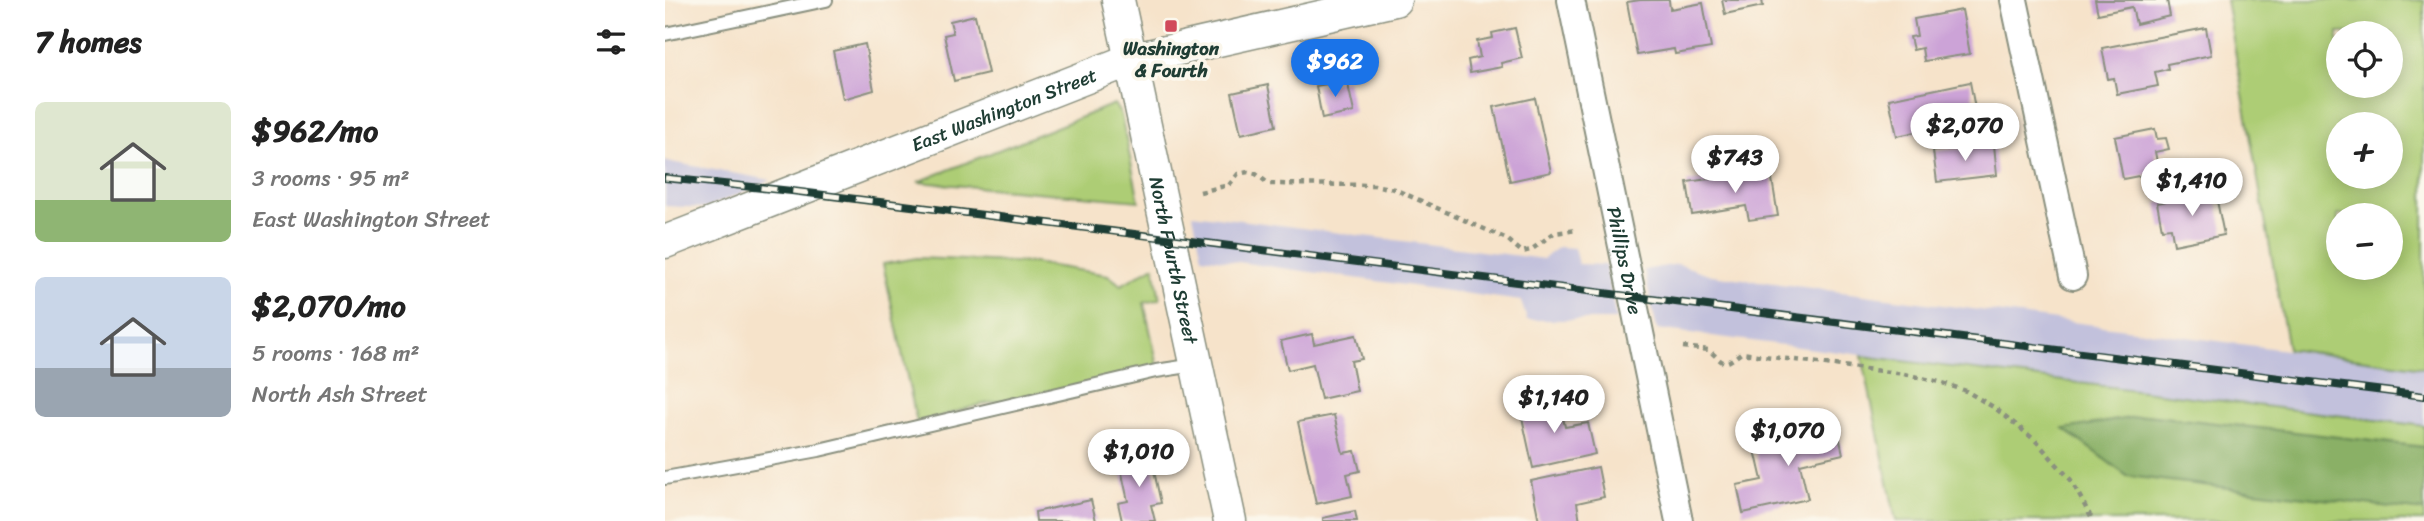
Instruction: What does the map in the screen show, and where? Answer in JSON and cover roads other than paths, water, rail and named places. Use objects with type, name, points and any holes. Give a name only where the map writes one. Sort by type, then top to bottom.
[{"type":"street","name":"North Fourth Street","points":[[1118,0],[1230,521]]},
{"type":"street","name":"East Washington Street","points":[[665,242],[1130,60],[1395,0]]},
{"type":"street","name":"Phillips Drive","points":[[1571,0],[1679,521]]},
{"type":"street","points":[[2014,0],[2073,276]]},
{"type":"lane","points":[[665,34],[825,0]]},
{"type":"lane","points":[[665,478],[819,450],[1156,371],[1196,365]]},
{"type":"railway","points":[[665,178],[792,191],[2424,396]]},
{"type":"place","name":"Washington & Fourth","points":[[1171,26]]}]
